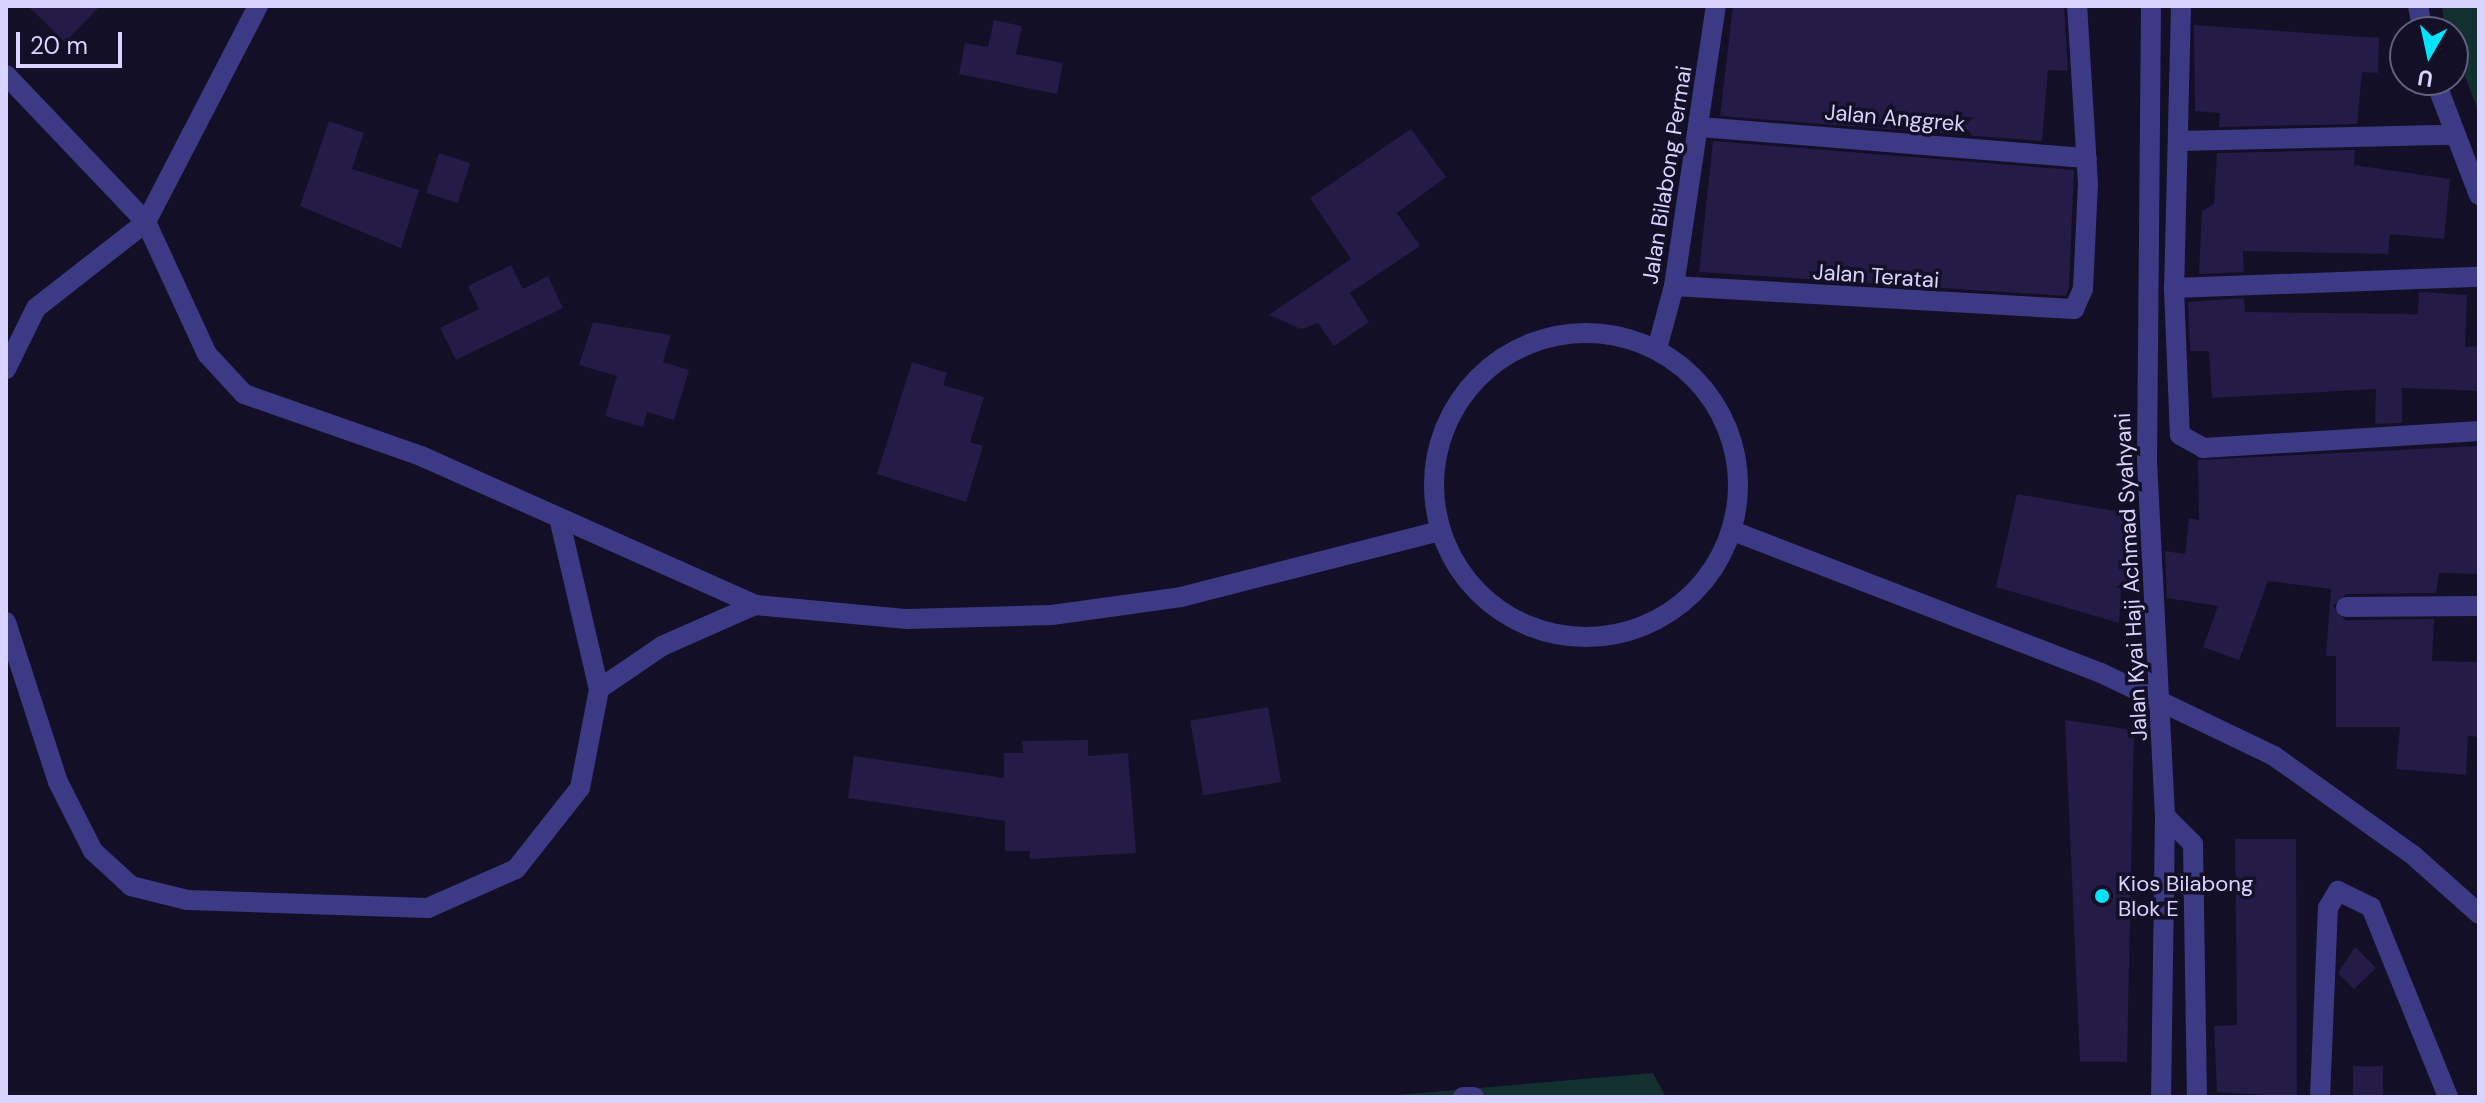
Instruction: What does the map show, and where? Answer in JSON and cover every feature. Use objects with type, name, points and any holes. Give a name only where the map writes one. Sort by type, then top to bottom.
[{"type":"street","points":[[6,369],[36,308],[146,222],[258,6]]},
{"type":"street","name":"Jalan Bilabong Permai","points":[[1657,349],[1674,286],[1716,6]]},
{"type":"street","points":[[2077,6],[2087,158]]},
{"type":"street","name":"Jalan Kyai Haji Achmad Syahyani","points":[[2151,6],[2147,461],[2162,704],[2165,816],[2161,1097]]},
{"type":"street","points":[[2181,6],[2174,288],[2177,427],[2190,445],[2479,431]]},
{"type":"street","points":[[6,75],[146,222],[207,354],[244,394],[421,456],[560,522],[755,605],[907,619],[1052,615],[1181,597],[1439,531]]},
{"type":"street","points":[[2440,96],[2451,135],[2479,195]]},
{"type":"street","name":"Jalan Anggrek","points":[[1700,127],[2087,158]]},
{"type":"street","points":[[2178,141],[2451,135]]},
{"type":"street","name":"Jalan Teratai","points":[[1674,286],[2074,309],[2083,289],[2087,158]]},
{"type":"street","points":[[2174,288],[2479,277]]},
{"type":"street","points":[[1599,333],[1657,349],[1699,382],[1728,427],[1740,478],[1733,531],[1707,580],[1666,616],[1614,636],[1559,636],[1507,617],[1465,580],[1439,531],[1432,472],[1449,414],[1487,368],[1539,339],[1599,333]]},
{"type":"street","points":[[6,622],[58,782],[93,851],[131,886],[187,900],[428,908],[516,869],[580,788],[599,689],[560,522]]},
{"type":"street","points":[[1733,531],[1976,622],[2274,756],[2414,856],[2479,914]]},
{"type":"street","points":[[599,689],[662,646],[755,605]]},
{"type":"street","points":[[2346,607],[2479,606]]},
{"type":"street","points":[[2165,816],[2193,844],[2197,1097]]},
{"type":"street","points":[[2320,1097],[2328,908],[2338,891],[2371,907],[2448,1097]]},
{"type":"street","points":[[1463,1097],[1474,1097]]},
{"type":"green space","points":[[2442,6],[2479,6],[2479,113],[2469,87],[2469,16],[2443,16]]},
{"type":"green space","points":[[1653,1073],[1666,1097],[1373,1097]]},
{"type":"building","points":[[28,6],[100,6],[65,42]]},
{"type":"building","points":[[1733,6],[2064,6],[2068,71],[2048,70],[2042,141],[1720,116]]},
{"type":"building","points":[[994,20],[1022,26],[1016,54],[1063,63],[1057,94],[959,74],[965,43],[988,47]]},
{"type":"building","points":[[2194,25],[2379,38],[2378,73],[2362,72],[2357,124],[2219,127],[2220,113],[2195,111]]},
{"type":"building","points":[[329,121],[364,133],[352,169],[419,190],[401,248],[300,206]]},
{"type":"building","points":[[1411,129],[1446,177],[1397,213],[1420,246],[1350,293],[1369,322],[1334,346],[1318,323],[1301,329],[1269,315],[1351,259],[1310,198]]},
{"type":"building","points":[[1713,141],[2074,170],[2069,288],[2066,296],[1699,272]]},
{"type":"building","points":[[2355,150],[2354,165],[2450,179],[2444,239],[2390,234],[2388,254],[2243,251],[2244,272],[2199,274],[2202,211],[2214,204],[2217,153]]},
{"type":"building","points":[[439,153],[470,163],[457,203],[426,193]]},
{"type":"building","points":[[511,265],[523,289],[548,276],[563,308],[456,360],[440,328],[479,309],[468,286]]},
{"type":"building","points":[[2419,292],[2467,295],[2465,347],[2479,346],[2479,391],[2402,388],[2402,423],[2375,424],[2376,389],[2212,398],[2209,351],[2190,351],[2188,302],[2244,298],[2245,312],[2418,314]]},
{"type":"building","points":[[593,322],[671,335],[663,362],[689,370],[674,420],[647,412],[643,427],[605,416],[617,376],[579,365]]},
{"type":"building","points":[[912,362],[947,373],[943,385],[984,397],[970,442],[983,446],[966,502],[877,474]]},
{"type":"building","points":[[2479,446],[2477,574],[2439,573],[2436,593],[2346,594],[2333,606],[2345,620],[2434,619],[2432,661],[2479,662],[2479,737],[2468,736],[2466,775],[2396,769],[2400,727],[2336,727],[2336,656],[2326,656],[2331,589],[2268,581],[2239,660],[2203,647],[2218,606],[2167,598],[2165,551],[2185,554],[2189,518],[2199,520],[2198,460]]},
{"type":"building","points":[[2017,494],[2127,513],[2124,546],[2138,548],[2141,594],[2121,591],[2119,623],[1996,587]]},
{"type":"building","points":[[1268,707],[1281,782],[1203,796],[1190,721]]},
{"type":"building","name":"Kios Bilabong Blok E","points":[[2065,720],[2134,730],[2127,1062],[2080,1062]]},
{"type":"building","points":[[1088,740],[1088,756],[1128,753],[1136,853],[1030,859],[1030,851],[1005,851],[1005,821],[848,798],[854,756],[1004,778],[1004,753],[1023,753],[1022,741]]},
{"type":"building","points":[[2235,839],[2296,839],[2297,1097],[2217,1092],[2214,1026],[2237,1025]]},
{"type":"building","points":[[2355,947],[2376,968],[2354,989],[2338,973]]},
{"type":"building","points":[[2353,1066],[2383,1066],[2383,1095],[2353,1095]]},
{"type":"place","name":"Kios Bilabong Blok E","points":[[2102,896]]}]
